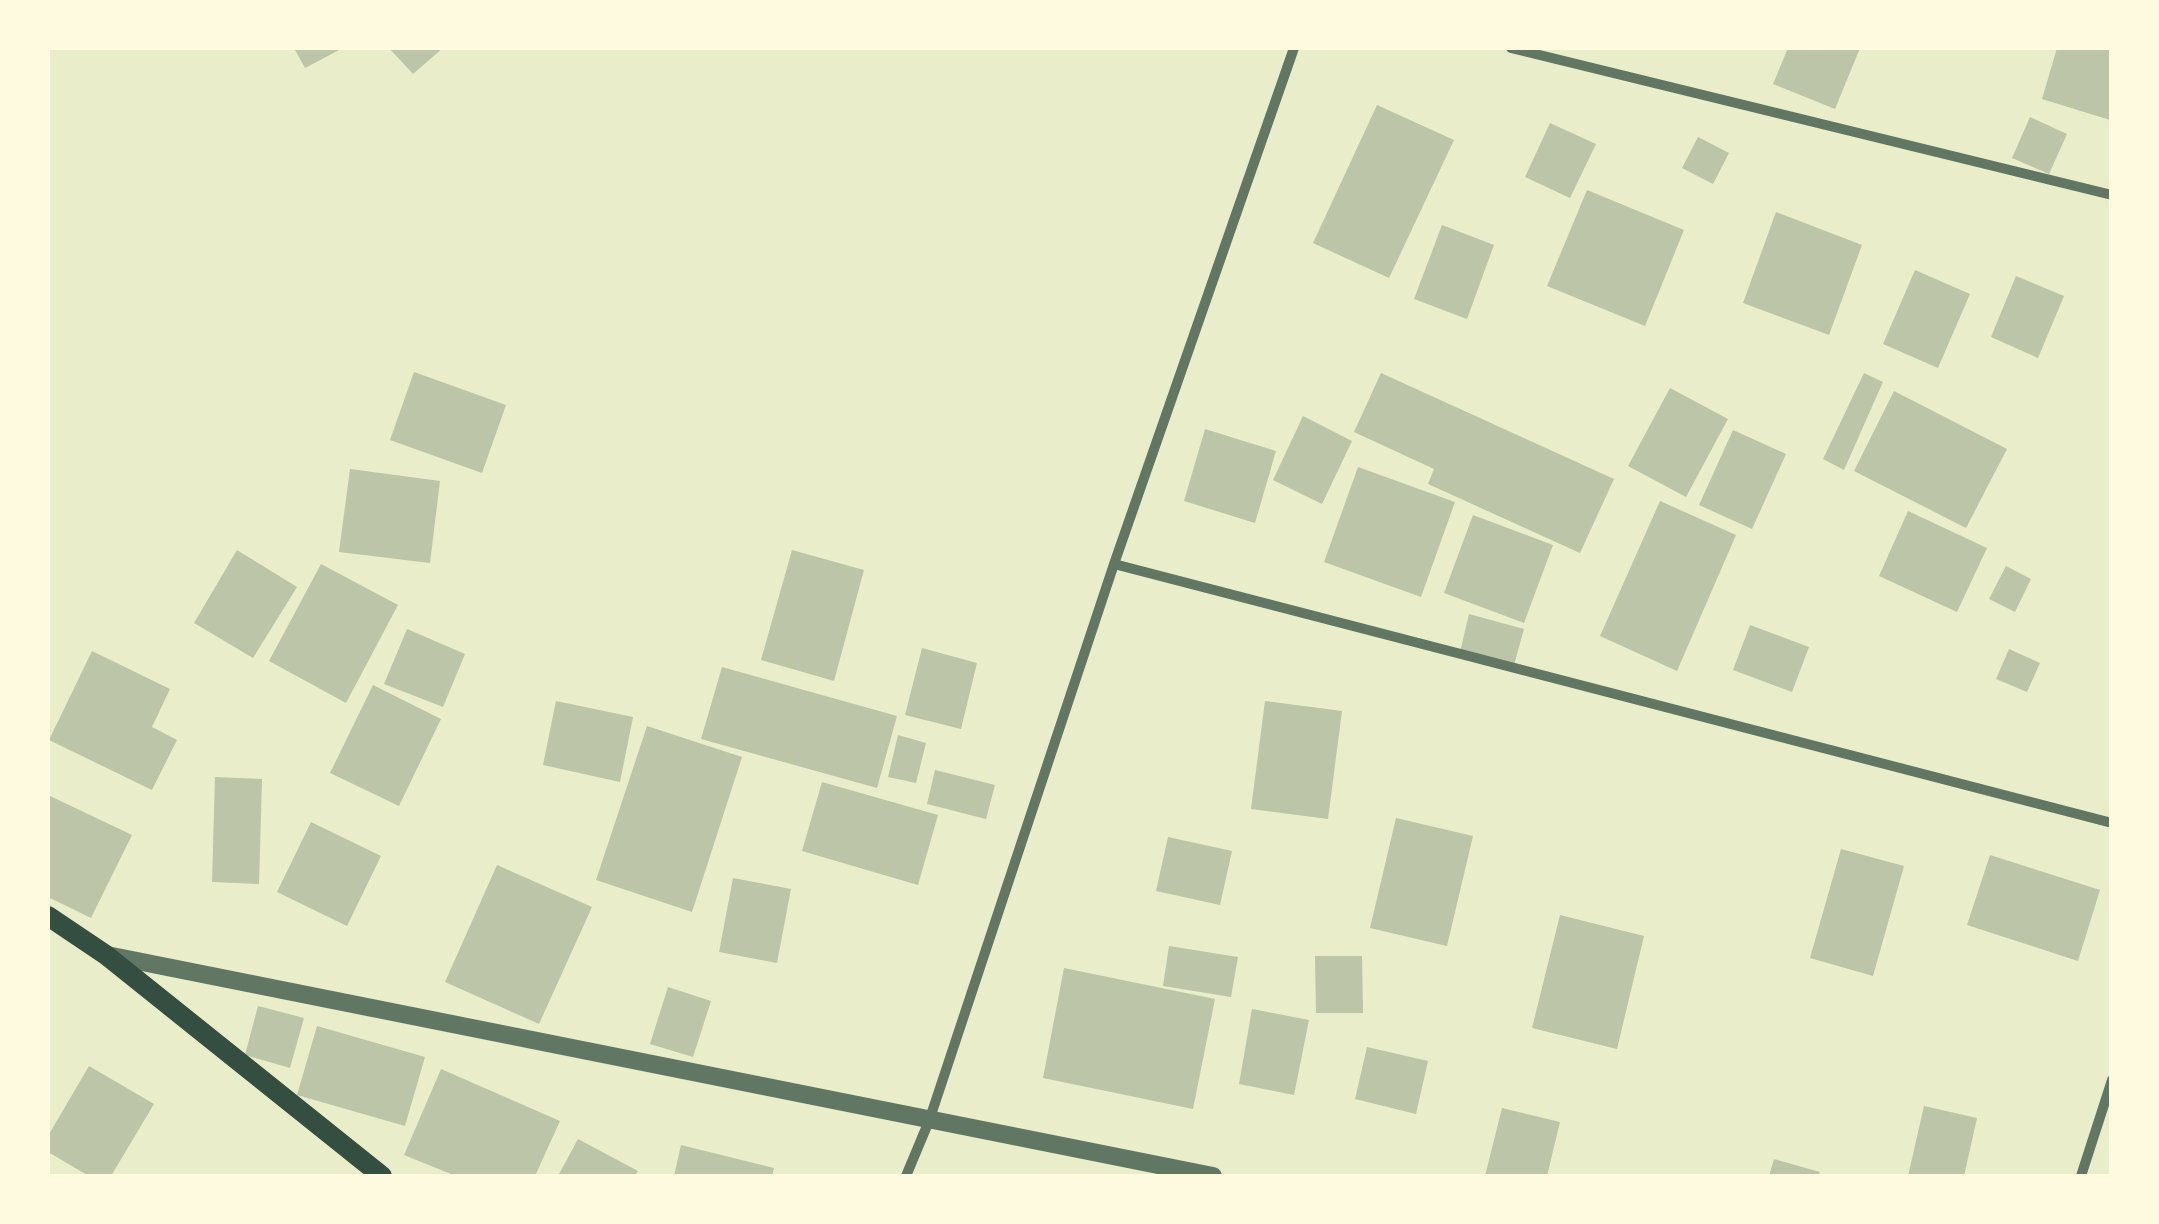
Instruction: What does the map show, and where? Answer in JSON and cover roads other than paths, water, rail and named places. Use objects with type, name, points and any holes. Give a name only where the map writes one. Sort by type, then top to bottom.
[{"type":"main road","points":[[48,916],[106,955],[382,1176]]},
{"type":"street","points":[[906,1176],[929,1121],[1114,564],[1294,48]]},
{"type":"street","points":[[1511,48],[2112,196]]},
{"type":"street","points":[[1114,564],[2112,823]]},
{"type":"street","points":[[106,955],[1213,1176]]},
{"type":"street","points":[[2081,1176],[2112,1080]]}]
